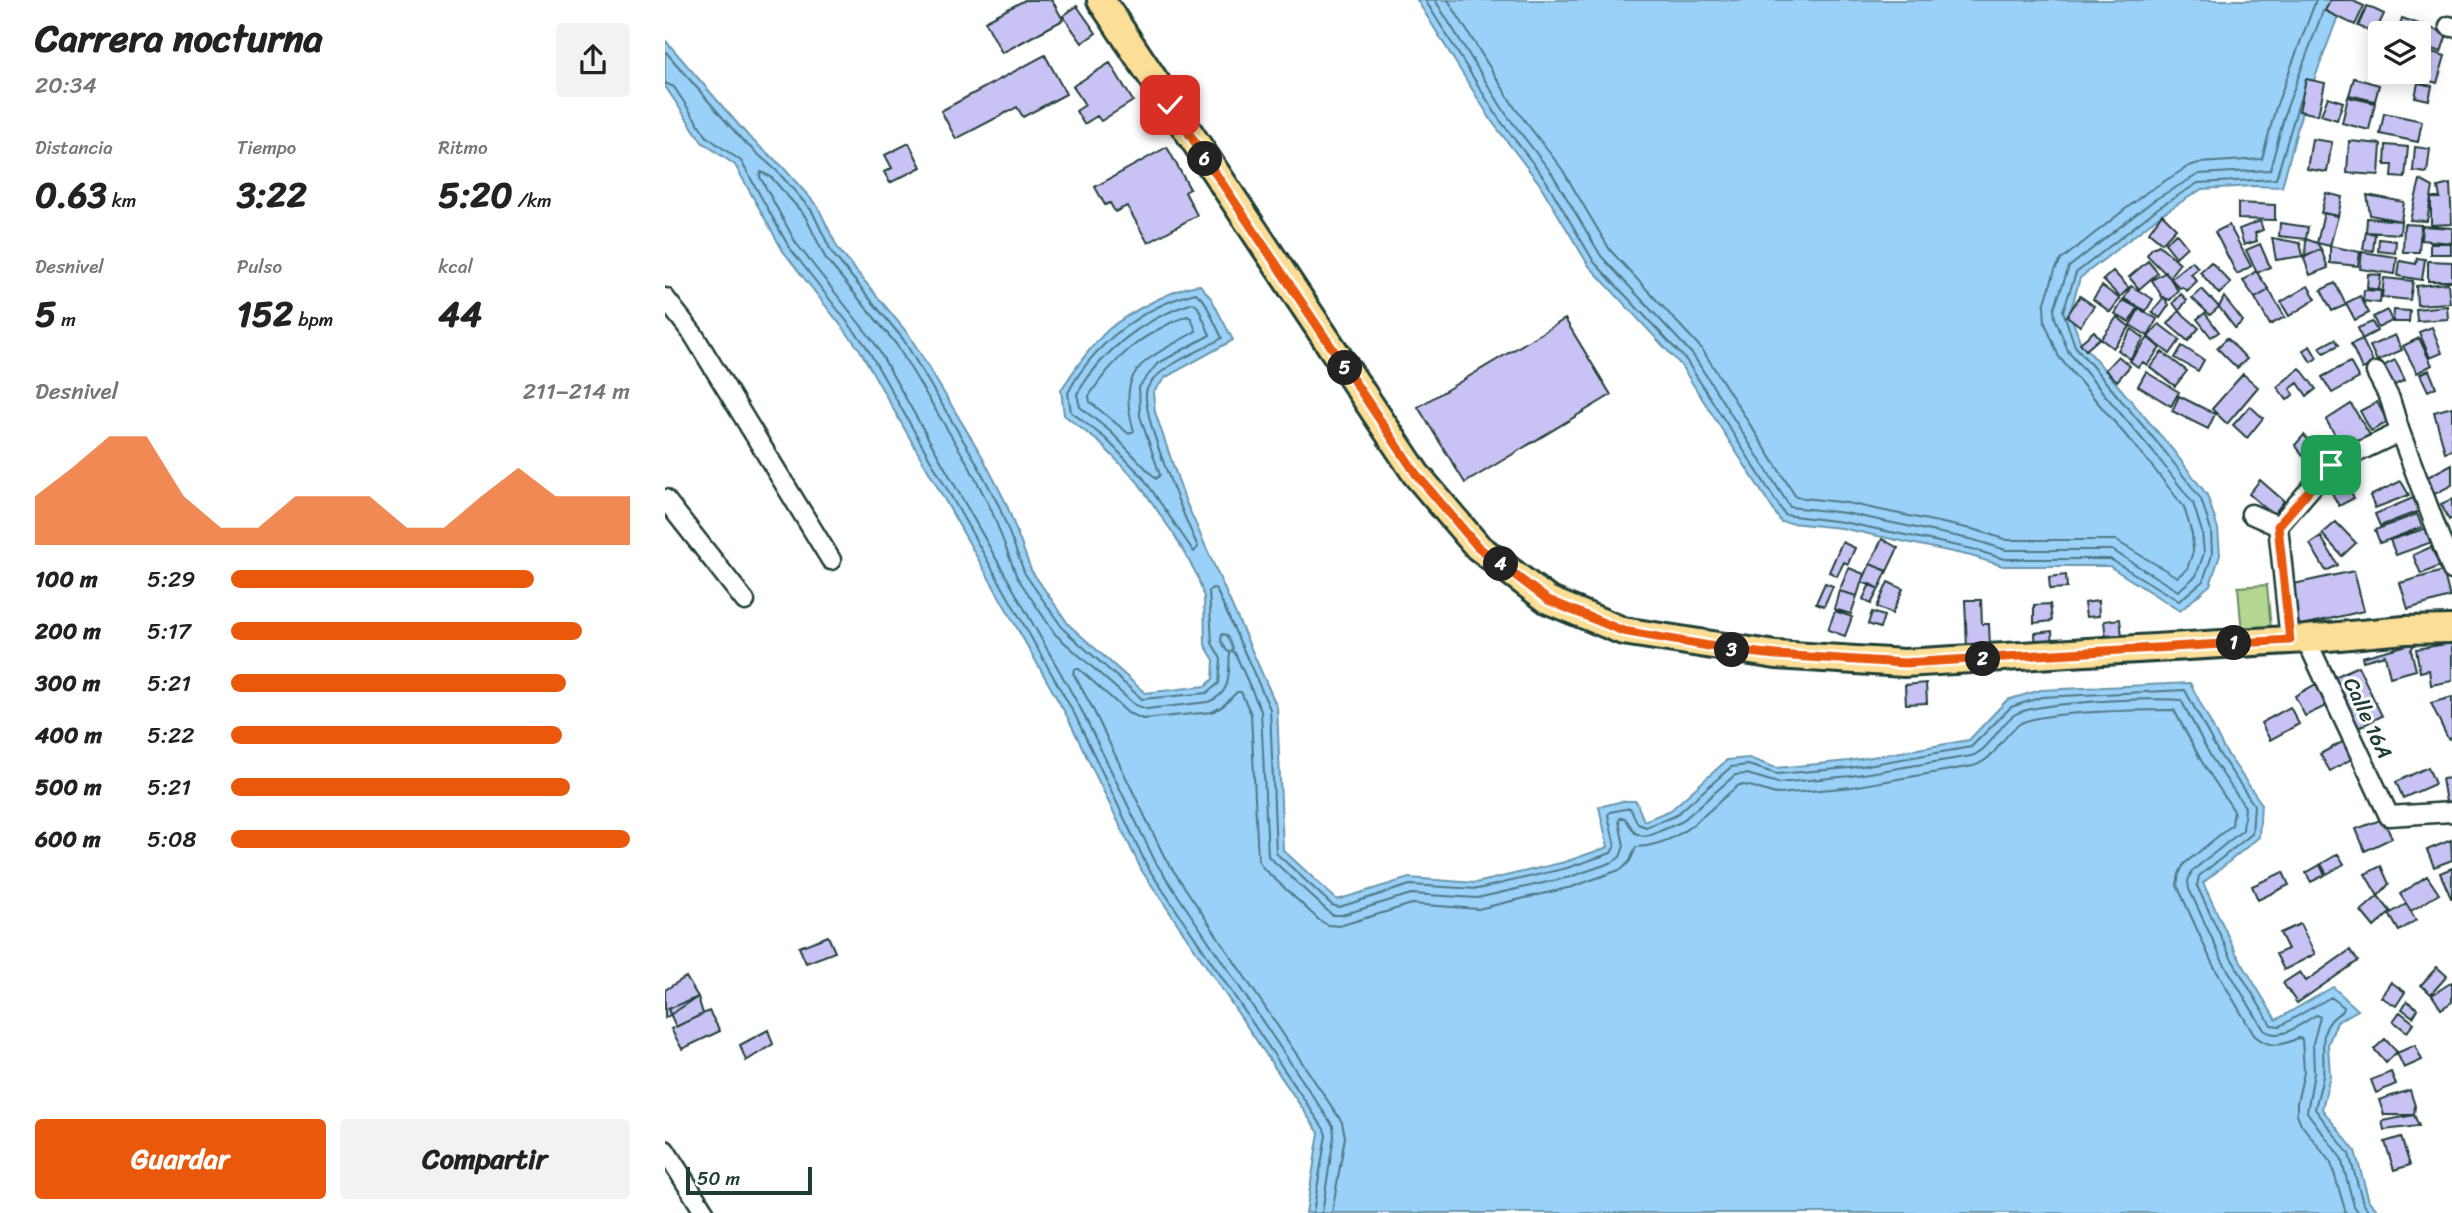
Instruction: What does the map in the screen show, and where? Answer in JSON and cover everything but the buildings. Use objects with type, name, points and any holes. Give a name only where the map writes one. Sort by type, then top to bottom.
[{"type":"main road","points":[[1101,0],[1416,474],[1478,547],[1548,600],[1623,631],[1732,650],[1904,663],[2452,629]]},
{"type":"street","points":[[665,298],[693,334],[831,560]]},
{"type":"street","points":[[2376,372],[2390,399],[2452,570]]},
{"type":"street","points":[[2251,514],[2278,526],[2331,465],[2400,432]]},
{"type":"street","points":[[665,499],[745,601]]},
{"type":"street","name":"Calle 16A","points":[[2278,526],[2292,639],[2389,816],[2452,812]]},
{"type":"street","points":[[665,1150],[705,1213]]},
{"type":"green space","points":[[2267,585],[2271,630],[2242,634],[2238,587]]},
{"type":"water","points":[[1417,0],[2344,0],[2301,115],[2282,187],[2202,189],[2162,214],[2080,278],[2070,313],[2080,341],[2172,449],[2207,495],[2218,529],[2220,555],[2210,585],[2180,611],[2109,566],[2003,566],[1971,556],[1841,528],[1781,522],[1680,364],[1589,266],[1539,183],[1493,123]]},
{"type":"water","points":[[665,40],[749,137],[782,166],[818,207],[838,249],[909,335],[982,456],[1006,503],[1031,570],[1069,625],[1145,693],[1206,686],[1213,679],[1214,660],[1205,645],[1204,597],[1197,575],[1175,536],[1137,481],[1100,443],[1064,415],[1061,390],[1095,344],[1127,316],[1165,296],[1190,287],[1200,285],[1211,298],[1233,340],[1166,377],[1153,392],[1155,412],[1185,500],[1277,707],[1283,850],[1337,900],[1409,878],[1476,883],[1565,862],[1608,847],[1599,807],[1636,801],[1644,821],[1671,810],[1727,760],[1749,758],[1776,768],[1849,761],[1969,740],[2007,700],[2041,690],[2190,683],[2224,749],[2261,803],[2259,837],[2203,883],[2236,953],[2276,1020],[2333,987],[2358,1010],[2337,1022],[2328,1044],[2330,1075],[2322,1109],[2355,1151],[2369,1201],[2380,1213],[1306,1213],[1319,1133],[1142,871],[1068,718],[860,350],[783,251],[735,165],[702,142],[665,86]]},
{"type":"route","points":[[1170,105],[1416,474],[1478,547],[1548,600],[1623,631],[1732,650],[1904,663],[2290,640],[2278,526],[2331,465]]}]
